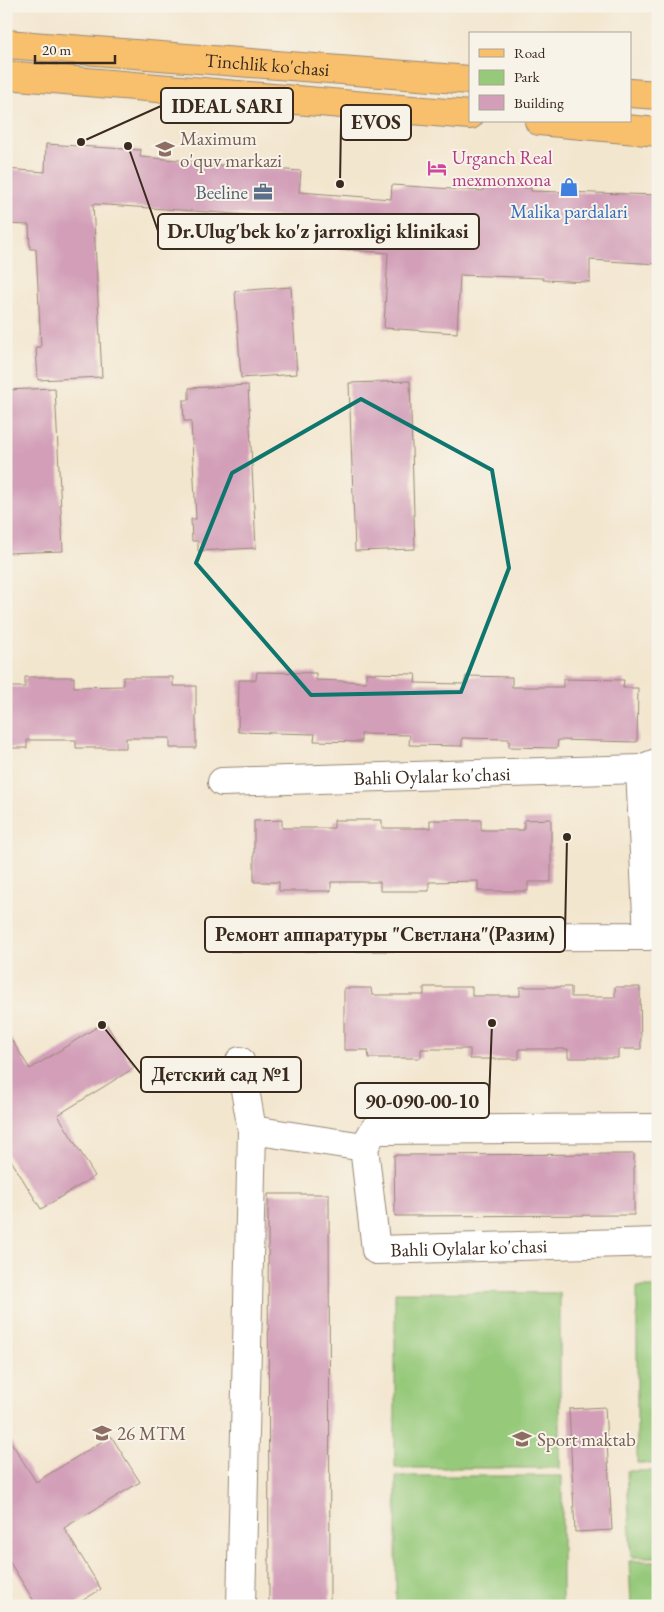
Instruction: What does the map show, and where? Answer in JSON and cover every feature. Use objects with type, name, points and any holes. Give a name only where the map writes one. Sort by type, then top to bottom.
[{"type":"main road","name":"Tinchlik ko'chasi","points":[[6,44],[469,80]]},
{"type":"main road","name":"Tinchlik ko'chasi","points":[[6,74],[469,115]]},
{"type":"main road","points":[[632,93],[658,95]]},
{"type":"main road","points":[[550,122],[658,132]]},
{"type":"street","name":"Bahli Oylalar ko'chasi","points":[[222,782],[649,766],[653,936],[232,937]]},
{"type":"street","points":[[240,1061],[252,1130],[241,1606]]},
{"type":"street","points":[[252,1130],[364,1147],[374,1130],[658,1128]]},
{"type":"street","name":"Bahli Oylalar ko'chasi","points":[[364,1147],[376,1250],[658,1242]]},
{"type":"highlighted area","points":[[361,399],[492,470],[509,568],[461,692],[311,695],[196,563],[232,473]]},
{"type":"green space","points":[[637,1287],[658,1287],[658,1463],[637,1463]]},
{"type":"green space","points":[[395,1292],[560,1293],[560,1468],[395,1468]]},
{"type":"green space","points":[[627,1471],[658,1471],[658,1557],[631,1557]]},
{"type":"green space","points":[[396,1476],[562,1476],[562,1606],[396,1606]]},
{"type":"green space","points":[[629,1561],[658,1561],[658,1606],[631,1606]]},
{"type":"building","points":[[46,144],[141,150],[140,157],[301,171],[299,192],[391,199],[392,185],[483,191],[484,186],[531,188],[531,191],[658,195],[658,264],[590,260],[590,282],[460,275],[457,333],[384,328],[388,253],[319,247],[321,220],[93,204],[102,377],[38,380],[36,347],[41,347],[36,249],[30,249],[29,225],[6,224],[6,169],[45,172]]},
{"type":"building","points":[[291,287],[297,374],[241,378],[235,291]]},
{"type":"building","points":[[410,381],[415,549],[355,551],[349,383]]},
{"type":"building","points":[[248,385],[256,548],[198,551],[198,541],[192,541],[191,519],[196,519],[191,421],[184,421],[183,400],[189,400],[189,388]]},
{"type":"building","points":[[55,388],[63,551],[6,553],[6,390]]},
{"type":"building","points":[[257,672],[316,673],[316,680],[366,682],[366,673],[416,674],[415,683],[464,684],[466,676],[512,677],[512,687],[563,687],[563,679],[624,680],[623,688],[638,688],[637,742],[558,740],[557,748],[509,747],[509,739],[462,738],[462,746],[409,745],[410,735],[361,734],[361,742],[314,741],[315,734],[238,732],[239,680],[256,680]]},
{"type":"building","points":[[25,677],[74,677],[74,687],[123,686],[123,677],[173,677],[173,686],[196,686],[196,748],[170,748],[170,738],[126,738],[126,748],[76,748],[76,740],[27,740],[27,748],[6,748],[6,687],[25,687]]},
{"type":"building","points":[[551,819],[551,882],[528,882],[528,891],[478,891],[478,881],[429,882],[429,891],[380,891],[380,882],[331,882],[331,891],[279,891],[279,882],[254,882],[254,821],[282,820],[282,828],[334,828],[334,820],[382,820],[382,828],[430,828],[430,820],[481,820],[481,830],[524,830],[524,820]]},
{"type":"building","points":[[424,987],[472,987],[472,996],[520,996],[520,987],[571,987],[571,997],[615,997],[615,987],[640,987],[641,1049],[618,1049],[618,1058],[568,1058],[568,1049],[519,1049],[519,1059],[470,1059],[470,1049],[421,1049],[421,1058],[369,1058],[368,1050],[344,1050],[344,988],[371,988],[372,995],[424,995]]},
{"type":"building","points":[[105,1022],[134,1068],[58,1115],[95,1176],[41,1209],[6,1152],[6,1031],[30,1069]]},
{"type":"building","points":[[634,1154],[634,1215],[395,1216],[394,1155]]},
{"type":"building","points":[[268,1194],[329,1194],[330,1606],[269,1606]]},
{"type":"building","name":"Sport maktab","points":[[605,1407],[612,1530],[575,1532],[569,1409]]},
{"type":"building","points":[[6,1434],[36,1482],[111,1436],[140,1482],[64,1528],[101,1589],[74,1606],[37,1606],[6,1556]]},
{"type":"place","name":"IDEAL SARI","points":[[81,142]]},
{"type":"place","name":"Dr.Ulug'bek ko'z jarroxligi klinikasi","points":[[128,146]]},
{"type":"place","name":"Maximum o'quv markazi","points":[[165,149]]},
{"type":"place","name":"Urganch Real mexmonxona","points":[[437,168]]},
{"type":"place","name":"EVOS","points":[[340,184]]},
{"type":"place","name":"Malika pardalari","points":[[569,187]]},
{"type":"place","name":"Beeline","points":[[263,192]]},
{"type":"place","name":"Ремонт аппаратуры \"Светлана\"(Разим)","points":[[567,837]]},
{"type":"place","name":"90-090-00-10","points":[[492,1023]]},
{"type":"place","name":"Детский сад №1","points":[[102,1025]]},
{"type":"place","name":"26 MTM","points":[[102,1433]]},
{"type":"place","name":"Sport maktab","points":[[522,1439]]}]
